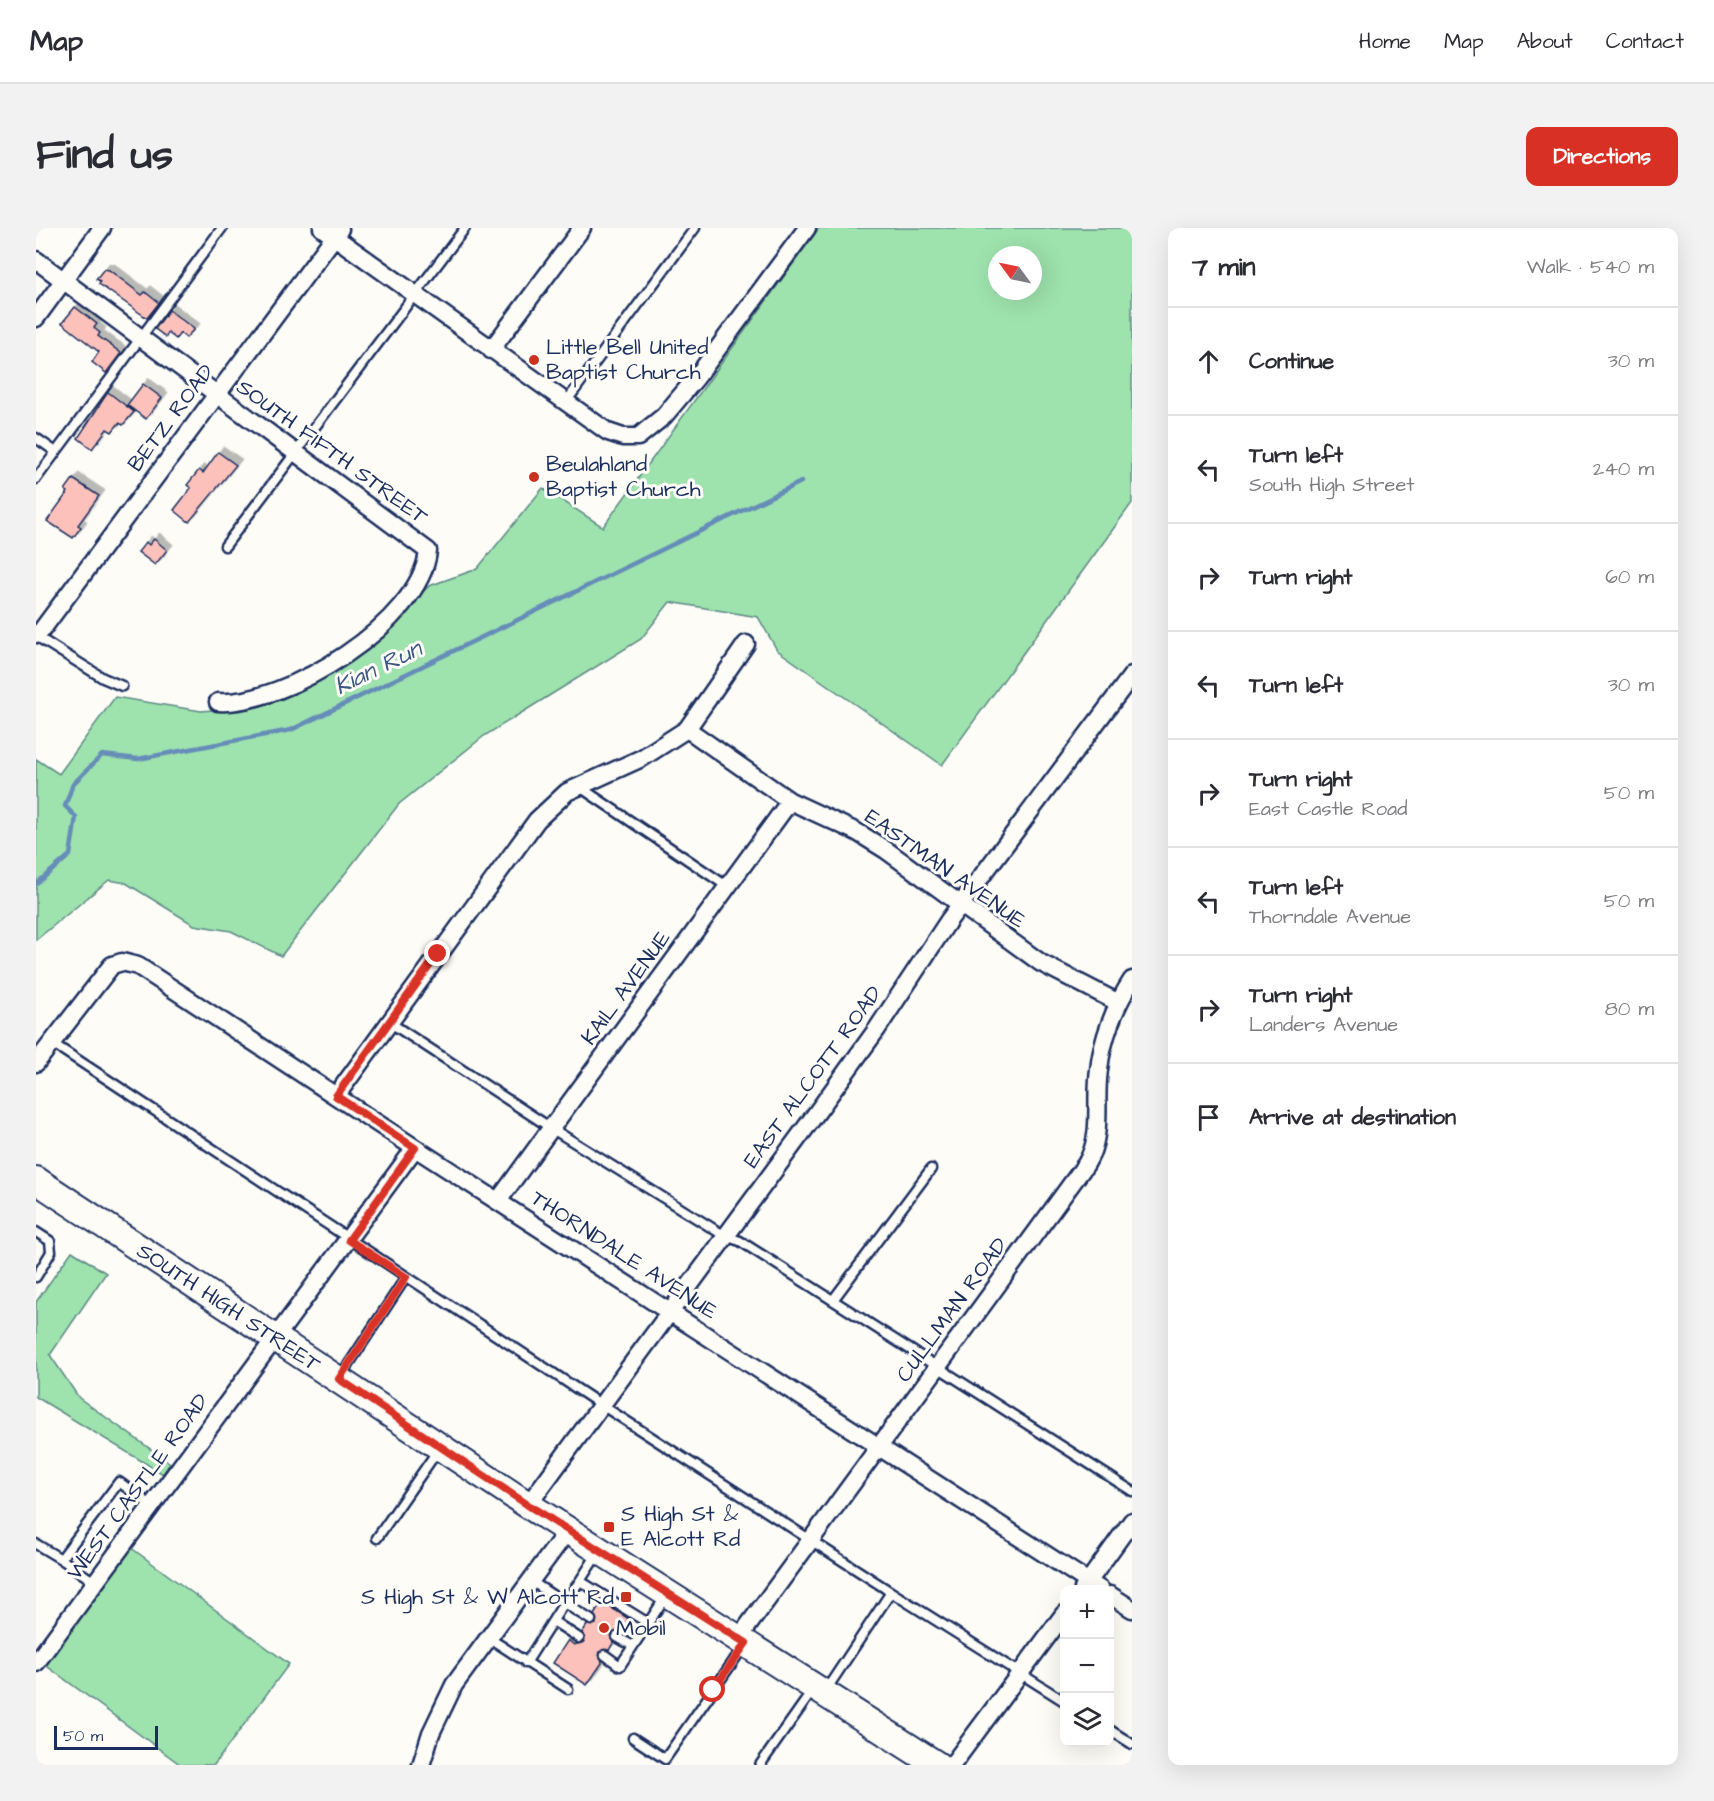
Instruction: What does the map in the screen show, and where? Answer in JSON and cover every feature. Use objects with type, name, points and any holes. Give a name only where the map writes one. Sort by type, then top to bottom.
[{"type":"main road","name":"SOUTH HIGH STREET","points":[[36,1180],[528,1505],[937,1765]]},
{"type":"street","points":[[36,318],[102,228]]},
{"type":"street","points":[[491,350],[582,228]]},
{"type":"street","points":[[332,231],[414,296],[614,435],[638,437],[664,416],[696,378],[807,228]]},
{"type":"street","name":"BETZ ROAD","points":[[36,635],[217,395],[332,231]]},
{"type":"street","name":"SOUTH FIFTH STREET","points":[[36,260],[428,551],[422,575],[408,596],[391,616],[357,646],[330,664],[272,693],[239,702],[218,702]]},
{"type":"street","points":[[336,1096],[537,820],[556,799],[579,786],[642,758],[687,729],[746,644]]},
{"type":"street","name":"EAST ALCOTT ROAD","points":[[528,1505],[877,1029],[960,905],[1132,675]]},
{"type":"street","name":"EASTMAN AVENUE","points":[[687,729],[790,801],[857,832],[1041,963],[1119,1003]]},
{"type":"street","name":"KAIL AVENUE","points":[[498,1201],[790,801]]},
{"type":"street","name":"THORNDALE AVENUE","points":[[52,1042],[112,965],[122,962],[138,966],[1088,1585]]},
{"type":"street","name":"CULLMAN ROAD","points":[[742,1640],[810,1539],[1091,1155],[1097,1137],[1099,1069],[1119,1003],[1132,980]]},
{"type":"street","points":[[36,1063],[52,1042]]},
{"type":"street","name":"WEST CASTLE ROAD","points":[[36,1663],[415,1148]]},
{"type":"street","points":[[1092,1585],[1132,1521]]},
{"type":"street","points":[[421,1765],[441,1708],[568,1530]]},
{"type":"street","points":[[1114,1598],[1132,1609]]},
{"type":"street","points":[[952,1765],[1060,1621]]},
{"type":"lane","points":[[36,479],[222,228]]},
{"type":"lane","points":[[225,546],[465,228]]},
{"type":"lane","points":[[566,402],[695,228]]},
{"type":"lane","points":[[36,438],[56,452]]},
{"type":"lane","points":[[36,635],[103,678],[122,686]]},
{"type":"lane","points":[[579,786],[728,888]]},
{"type":"lane","points":[[389,1022],[551,1128],[725,1236],[740,1241],[1132,1491]]},
{"type":"lane","points":[[52,1042],[600,1404],[1060,1698]]},
{"type":"lane","points":[[833,1300],[931,1168]]},
{"type":"lane","points":[[36,1232],[50,1241],[51,1252],[36,1278]]},
{"type":"lane","points":[[339,1379],[406,1277]]},
{"type":"lane","points":[[377,1538],[441,1446]]},
{"type":"lane","points":[[61,1559],[119,1482],[152,1506]]},
{"type":"lane","points":[[36,1544],[96,1583]]},
{"type":"lane","points":[[526,1663],[600,1551]]},
{"type":"lane","points":[[531,1581],[591,1620]]},
{"type":"lane","points":[[580,1581],[648,1623]]},
{"type":"lane","points":[[760,1765],[820,1690],[891,1592]]},
{"type":"lane","points":[[605,1656],[620,1666],[668,1594]]},
{"type":"lane","points":[[553,1621],[579,1638]]},
{"type":"lane","points":[[617,1637],[633,1646]]},
{"type":"lane","points":[[489,1638],[568,1689]]},
{"type":"lane","points":[[633,1738],[665,1759],[742,1640]]},
{"type":"lane","points":[[1114,1733],[1132,1744]]},
{"type":"green space","points":[[819,228],[1132,228],[1132,503],[942,765],[777,650],[758,617],[670,602],[641,639],[484,736],[399,804],[281,956],[231,931],[194,925],[126,883],[109,880],[36,940],[36,759],[59,774],[115,697],[201,711],[249,707],[374,640],[429,586],[477,569],[543,488],[603,527]]},
{"type":"green space","points":[[72,1251],[106,1273],[50,1355],[79,1398],[170,1463],[163,1474],[36,1397],[36,1302]]},
{"type":"green space","points":[[130,1547],[289,1664],[214,1765],[181,1765],[44,1664]]},
{"type":"building","points":[[104,269],[109,270],[142,295],[145,292],[159,303],[147,318],[99,284],[100,281],[96,279]]},
{"type":"building","points":[[75,307],[97,324],[94,328],[100,333],[98,336],[121,353],[106,373],[92,362],[99,352],[62,323]]},
{"type":"building","points":[[169,310],[194,329],[186,338],[180,333],[176,339],[168,333],[166,337],[155,329]]},
{"type":"building","points":[[143,384],[162,398],[146,419],[127,405]]},
{"type":"building","points":[[108,392],[134,412],[123,425],[119,423],[112,432],[107,429],[92,449],[78,438]]},
{"type":"building","points":[[218,452],[236,465],[189,522],[174,510],[191,488],[187,485],[199,470],[203,473]]},
{"type":"building","points":[[73,479],[99,496],[78,525],[81,527],[73,538],[47,521],[68,492],[65,490]]},
{"type":"building","points":[[154,539],[167,550],[155,565],[138,552],[146,542],[149,545]]},
{"type":"building","points":[[602,1602],[629,1619],[621,1632],[612,1633],[614,1642],[609,1650],[600,1652],[602,1663],[587,1685],[553,1663],[568,1640],[574,1645],[584,1642],[582,1633],[587,1625],[596,1624],[594,1615]]},
{"type":"waterway","name":"Kian Run","points":[[36,884],[70,855],[76,817],[65,806],[73,784],[102,755],[138,759],[291,730],[801,482]]},
{"type":"place","name":"Little Bell United Baptist Church","points":[[534,360]]},
{"type":"place","name":"Beulahland Baptist Church","points":[[534,477]]},
{"type":"place","name":"S High St & E Alcott Rd","points":[[609,1527]]},
{"type":"place","name":"S High St & W Alcott Rd","points":[[626,1597]]},
{"type":"place","name":"Mobil","points":[[604,1628]]},
{"type":"route","points":[[438,954],[336,1096],[415,1148],[349,1240],[406,1277],[339,1379],[528,1505],[746,1643],[713,1690]]}]
